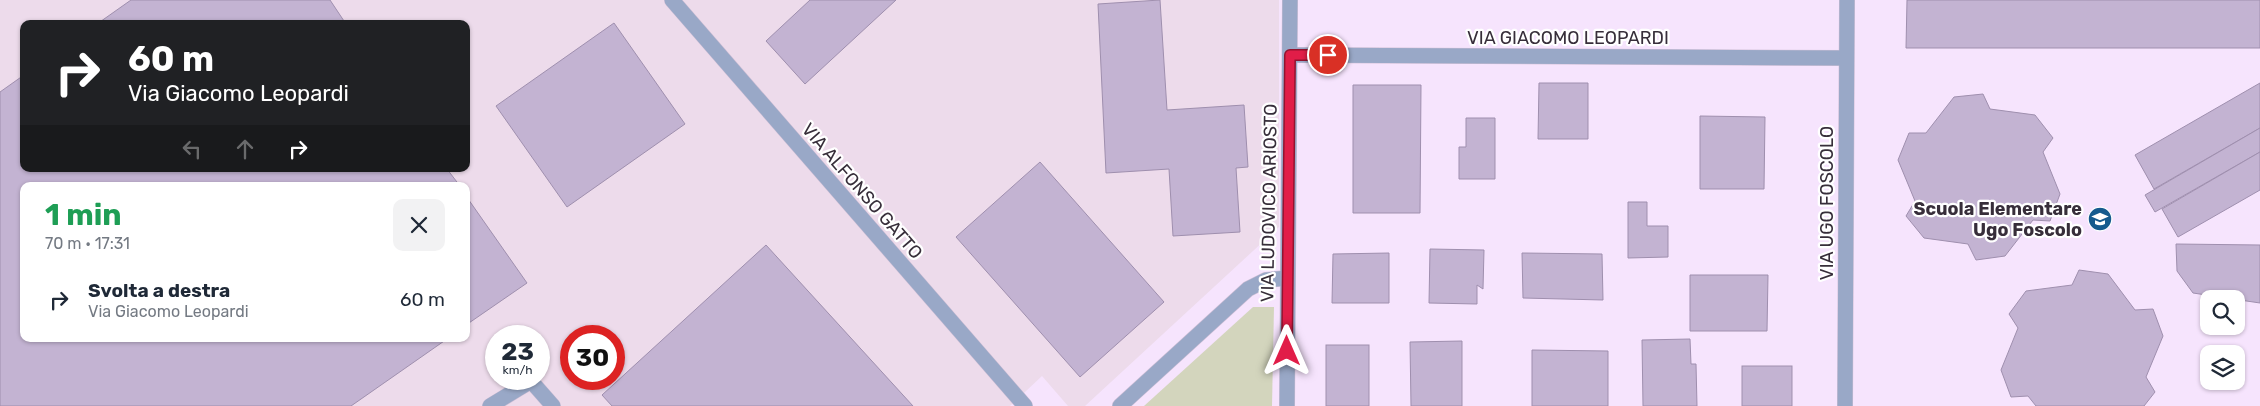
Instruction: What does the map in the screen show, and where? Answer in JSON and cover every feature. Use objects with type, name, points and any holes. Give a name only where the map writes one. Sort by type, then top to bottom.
[{"type":"street","name":"VIA ALFONSO GATTO","points":[[672,0],[1025,406]]},
{"type":"street","name":"VIA LUDOVICO ARIOSTO","points":[[1286,406],[1290,0]]},
{"type":"street","name":"VIA UGO FOSCOLO","points":[[1845,406],[1847,0]]},
{"type":"street","name":"VIA GIACOMO LEOPARDI","points":[[1290,55],[1846,58]]},
{"type":"street","points":[[1120,406],[1248,289],[1266,280],[1287,278]]},
{"type":"street","points":[[490,406],[531,381],[553,406]]},
{"type":"shaded area","points":[[0,0],[1279,0],[1279,227],[1085,406],[1068,406],[1042,376],[1010,406],[0,406]]},
{"type":"green space","points":[[1253,307],[1274,307],[1272,406],[1144,406]]},
{"type":"building","points":[[131,0],[330,0],[343,20],[103,20]]},
{"type":"building","points":[[810,0],[896,0],[805,84],[766,41]]},
{"type":"building","points":[[1160,0],[1167,110],[1244,105],[1248,167],[1236,168],[1240,232],[1173,236],[1169,169],[1106,173],[1098,4]]},
{"type":"building","points":[[1907,0],[2260,0],[2260,48],[1906,48]]},
{"type":"building","points":[[614,23],[685,124],[567,207],[496,106]]},
{"type":"building","points":[[20,78],[20,172],[449,172],[457,182],[20,182],[20,342],[443,342],[351,406],[0,406],[0,92]]},
{"type":"building","points":[[1539,83],[1588,83],[1588,139],[1538,139]]},
{"type":"building","points":[[2260,83],[2260,128],[2154,189],[2135,155]]},
{"type":"building","points":[[1353,85],[1421,85],[1420,213],[1353,213]]},
{"type":"building","points":[[1983,94],[1990,109],[2035,115],[2053,138],[2043,152],[2060,194],[2050,221],[2033,220],[2005,256],[1976,260],[1968,244],[1924,238],[1906,216],[1915,201],[1898,160],[1909,133],[1926,133],[1954,97]]},
{"type":"building","points":[[1700,116],[1765,117],[1764,189],[1700,189]]},
{"type":"building","points":[[1466,118],[1495,118],[1495,179],[1459,179],[1459,147],[1466,147]]},
{"type":"building","points":[[2260,128],[2260,152],[2155,212],[2145,195]]},
{"type":"building","points":[[2260,152],[2260,190],[2178,237],[2162,209]]},
{"type":"building","points":[[1040,162],[1164,302],[1080,377],[956,237]]},
{"type":"building","points":[[470,202],[527,283],[470,322]]},
{"type":"building","points":[[1628,202],[1647,202],[1647,226],[1668,226],[1668,257],[1628,258]]},
{"type":"building","points":[[2176,244],[2260,245],[2260,303],[2245,301],[2245,290],[2200,290],[2200,294],[2193,293],[2177,271]]},
{"type":"building","points":[[766,245],[913,406],[612,406],[602,395],[607,390],[625,390],[625,374]]},
{"type":"building","points":[[1430,249],[1484,250],[1483,289],[1477,285],[1477,304],[1429,303]]},
{"type":"building","points":[[1389,253],[1389,303],[1332,303],[1333,254]]},
{"type":"building","points":[[1522,253],[1602,254],[1603,300],[1523,298]]},
{"type":"building","points":[[2079,270],[2108,274],[2135,310],[2153,309],[2163,336],[2146,377],[2155,392],[2144,406],[2036,406],[2028,396],[2011,397],[2001,370],[2018,328],[2009,314],[2026,291],[2072,285]]},
{"type":"building","points":[[1690,275],[1768,275],[1767,331],[1690,331]]},
{"type":"building","points":[[1690,339],[1691,364],[1696,364],[1697,406],[1643,406],[1642,340]]},
{"type":"building","points":[[1462,341],[1462,406],[1411,406],[1410,342]]},
{"type":"building","points":[[1326,345],[1369,345],[1369,406],[1326,406]]},
{"type":"building","points":[[1532,350],[1608,351],[1608,406],[1532,406]]},
{"type":"building","points":[[1742,366],[1792,366],[1792,406],[1742,406]]},
{"type":"place","name":"Scuola Elementare Ugo Foscolo","points":[[2100,219]]},
{"type":"route","points":[[1287,351],[1290,55],[1328,55]]}]
